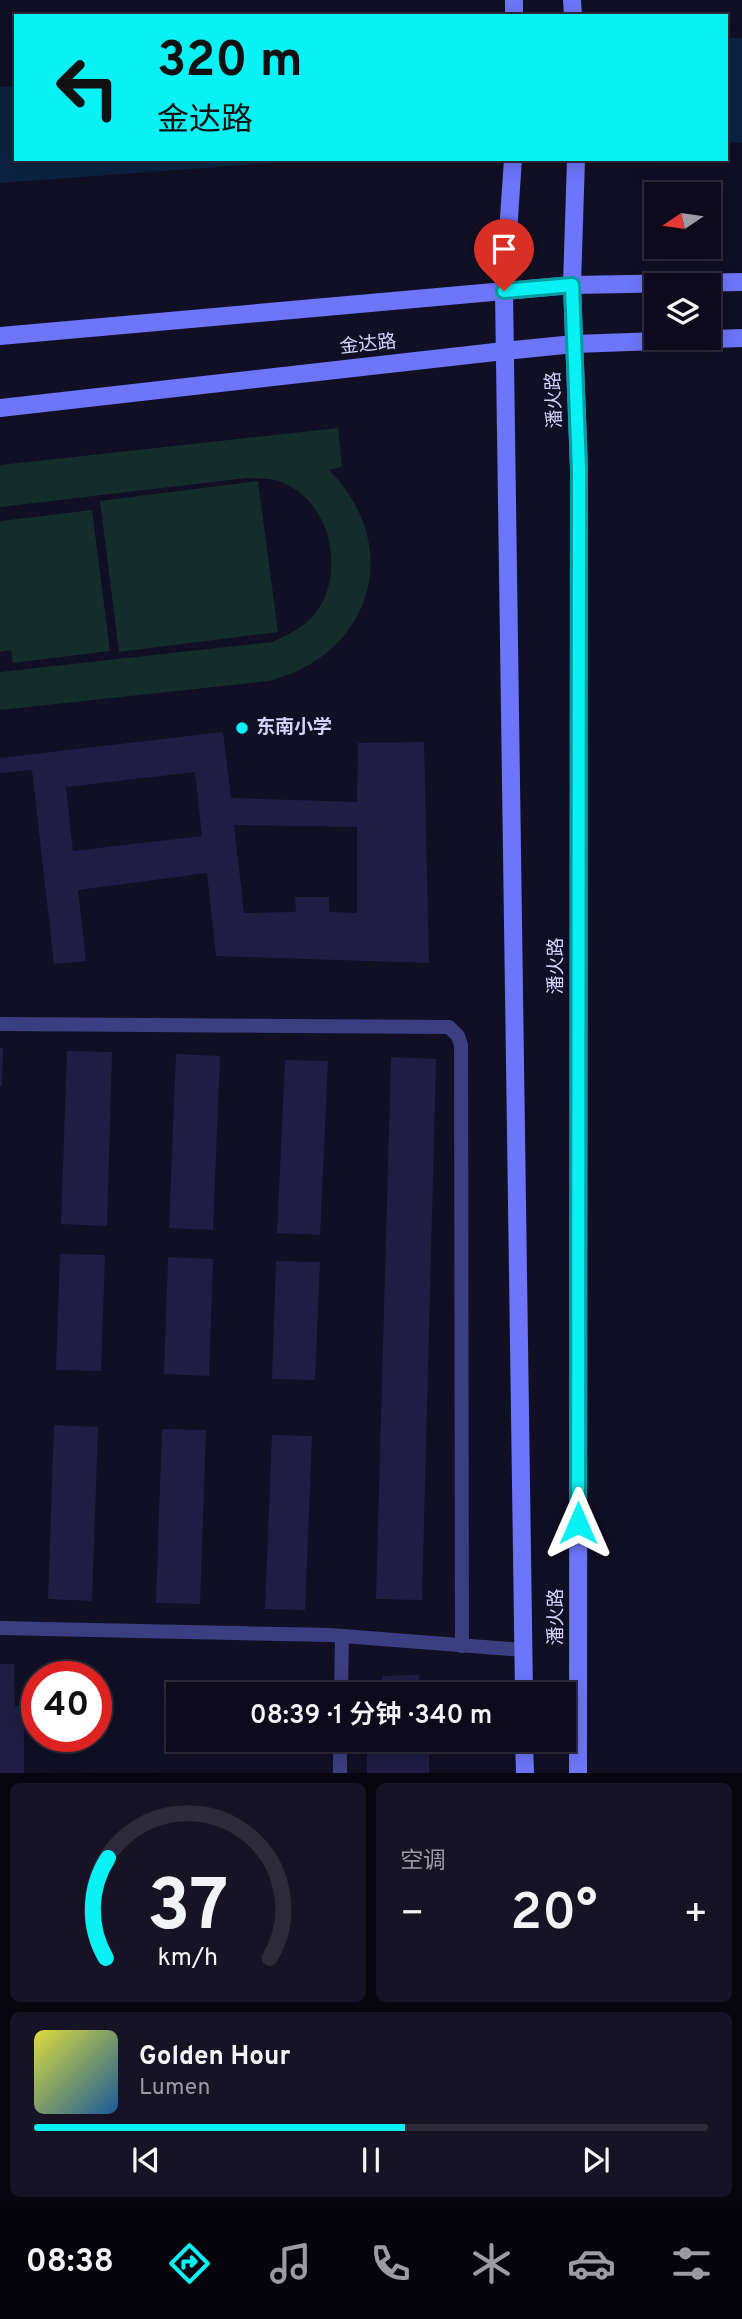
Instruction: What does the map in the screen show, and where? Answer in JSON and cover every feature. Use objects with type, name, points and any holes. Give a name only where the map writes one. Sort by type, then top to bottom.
[{"type":"street","name":"潘火路","points":[[513,161],[504,291],[504,351],[524,1682]]},
{"type":"street","name":"潘火路","points":[[576,161],[572,285],[579,469],[578,1773]]},
{"type":"street","points":[[0,335],[572,285],[742,282]]},
{"type":"street","name":"金达路","points":[[0,408],[575,344],[742,338]]},
{"type":"street","points":[[524,1752],[525,1773]]},
{"type":"lane","points":[[0,1024],[449,1027],[458,1036],[461,1045],[462,1646]]},
{"type":"lane","points":[[0,1628],[342,1636],[523,1650]]},
{"type":"lane","points":[[341,1682],[342,1636]]},
{"type":"lane","points":[[340,1752],[340,1773]]},
{"type":"green space","points":[[338,428],[342,467],[329,470],[352,500],[366,532],[371,563],[366,594],[353,623],[333,647],[304,667],[269,681],[0,710],[0,672],[272,642],[303,626],[317,611],[326,594],[331,575],[331,555],[328,535],[309,501],[294,488],[275,480],[247,478],[0,507],[0,465]]},
{"type":"green space","points":[[258,481],[278,632],[119,652],[100,501]]},
{"type":"green space","points":[[92,510],[110,651],[13,663],[11,650],[0,652],[0,521]]},
{"type":"water","points":[[728,38],[742,38],[742,143],[728,142]]},
{"type":"water","points":[[14,86],[14,161],[300,161],[0,183],[0,87]]},
{"type":"building","points":[[223,732],[231,798],[357,802],[358,743],[424,742],[429,963],[216,956],[207,873],[78,890],[86,961],[54,964],[32,770],[0,773],[0,758]],"holes":[[[195,772],[202,836],[73,851],[66,787]],[[234,825],[357,827],[357,913],[329,912],[329,897],[295,897],[296,912],[244,913]]]},
{"type":"building","points":[[0,1048],[3,1048],[2,1086],[0,1086]]},
{"type":"building","points":[[67,1051],[112,1052],[107,1226],[61,1224]]},
{"type":"building","points":[[176,1054],[220,1056],[213,1230],[169,1228]]},
{"type":"building","points":[[391,1057],[436,1059],[422,1600],[376,1599]]},
{"type":"building","points":[[285,1060],[328,1061],[320,1235],[277,1233]]},
{"type":"building","points":[[60,1254],[105,1255],[101,1371],[56,1370]]},
{"type":"building","points":[[168,1257],[213,1259],[209,1376],[164,1374]]},
{"type":"building","points":[[276,1261],[320,1262],[315,1380],[272,1379]]},
{"type":"building","points":[[54,1425],[98,1427],[92,1601],[48,1599]]},
{"type":"building","points":[[162,1429],[206,1430],[200,1604],[156,1603]]},
{"type":"building","points":[[272,1435],[312,1436],[305,1610],[265,1609]]},
{"type":"building","points":[[0,1664],[14,1664],[15,1706],[21,1706],[24,1773],[0,1773]]},
{"type":"building","points":[[419,1675],[419,1682],[382,1682],[382,1676]]},
{"type":"building","points":[[367,1752],[429,1752],[429,1773],[367,1773]]},
{"type":"place","name":"东南小学","points":[[242,728]]},
{"type":"route","points":[[504,291],[572,285],[579,469],[578,1523]]}]
